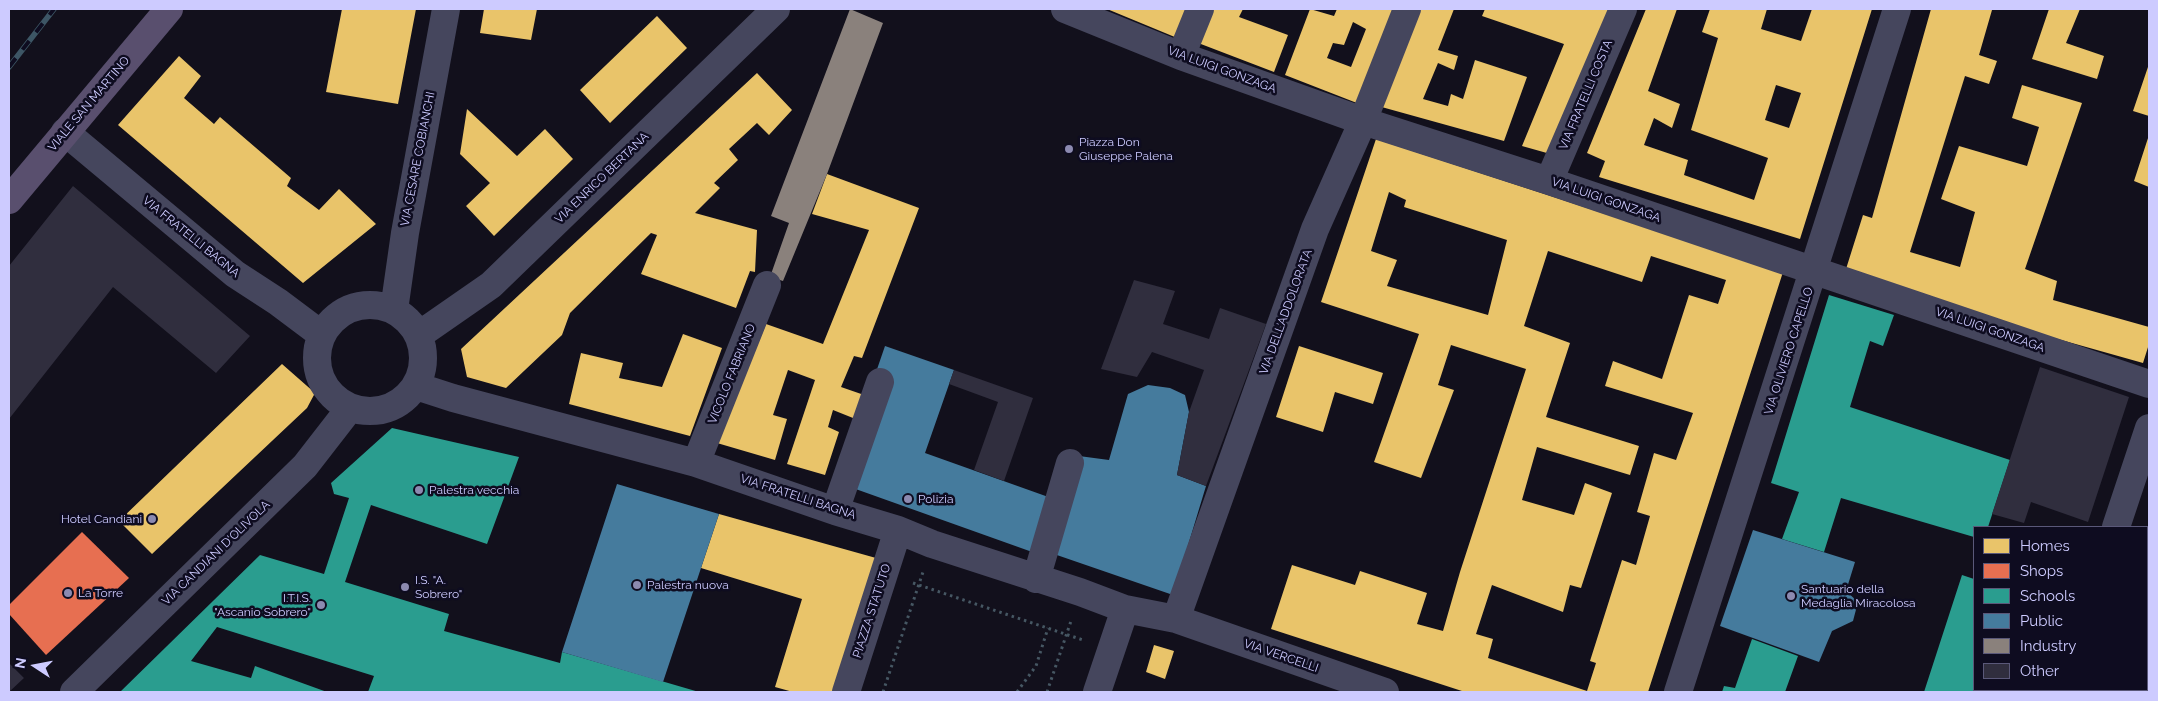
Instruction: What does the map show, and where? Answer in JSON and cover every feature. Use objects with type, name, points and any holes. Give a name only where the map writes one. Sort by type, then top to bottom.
[{"type":"main road","name":"VIALE SAN MARTINO","points":[[9,200],[64,132],[169,9]]},
{"type":"street","name":"VIA CESARE COBIANCHI","points":[[394,310],[404,234],[446,9]]},
{"type":"street","name":"VIA ENRICO BERTANA","points":[[419,335],[492,285],[776,9]]},
{"type":"street","name":"VIA LUIGI GONZAGA","points":[[1065,9],[1181,56],[1362,121],[1549,180],[2149,384]]},
{"type":"street","points":[[1181,56],[1200,9]]},
{"type":"street","name":"VIA DELL'ADDOLORATA","points":[[1176,619],[1315,229],[1362,121],[1407,9]]},
{"type":"street","name":"VIA FRATELLI COSTA","points":[[1549,180],[1623,9]]},
{"type":"street","name":"VIA OLIVIERO CAPELLO","points":[[1678,692],[1815,270],[1897,9]]},
{"type":"street","name":"VIA FRATELLI BAGNA","points":[[64,132],[235,274],[278,302],[322,335]]},
{"type":"street","name":"VICOLO FABRIANO","points":[[696,463],[767,285]]},
{"type":"street","points":[[360,305],[377,305],[394,310],[408,320],[419,335],[423,352],[423,370],[416,386],[406,398],[394,407],[372,412],[350,408],[336,399],[324,386],[318,370],[317,352],[322,335],[332,322],[345,311],[360,305]]},
{"type":"street","points":[[835,510],[880,382]]},
{"type":"street","name":"VIA FRATELLI BAGNA","points":[[416,386],[453,398],[696,463],[898,530],[932,544],[1036,579],[1080,592],[1125,610],[1176,619]]},
{"type":"street","name":"VIA CANDIANI D'OLIVOLA","points":[[74,692],[305,466],[350,408]]},
{"type":"street","points":[[2116,526],[2149,428]]},
{"type":"street","points":[[1036,579],[1070,463]]},
{"type":"street","name":"PIAZZA STATUTO","points":[[846,692],[898,530]]},
{"type":"street","points":[[1097,692],[1125,610]]},
{"type":"street","name":"VIA VERCELLI","points":[[1176,619],[1385,692]]},
{"type":"path","points":[[883,692],[932,544]]},
{"type":"path","points":[[884,574],[1111,649]]},
{"type":"path","points":[[1047,692],[1080,592]]},
{"type":"path","points":[[1017,692],[1036,666],[1048,628]]},
{"type":"building: Homes","points":[[342,9],[416,9],[398,104],[326,92]]},
{"type":"building: Homes","points":[[484,9],[537,9],[531,40],[480,33]]},
{"type":"building: Homes","points":[[1107,9],[1194,9],[1182,40]]},
{"type":"building: Homes","points":[[1207,9],[1243,9],[1239,17],[1288,35],[1274,72],[1193,41]]},
{"type":"building: Homes","points":[[1310,9],[1334,16],[1337,9],[1399,9],[1362,105],[1285,75]],"holes":[[[1353,22],[1366,29],[1351,67],[1327,58],[1333,43],[1344,45]]]},
{"type":"building: Homes","points":[[1417,9],[1454,9],[1438,50],[1458,56],[1454,70],[1438,63],[1423,99],[1448,106],[1451,94],[1463,99],[1475,60],[1527,77],[1504,141],[1378,106]]},
{"type":"building: Homes","points":[[1485,9],[1615,9],[1554,155],[1522,146],[1564,44],[1482,16]]},
{"type":"building: Homes","points":[[1646,9],[1677,9],[1648,91],[1680,104],[1672,128],[1654,118],[1644,145],[1688,160],[1684,175],[1754,200],[1768,158],[1691,130],[1718,38],[1702,32],[1710,9],[1767,9],[1761,29],[1801,41],[1812,9],[1872,9],[1800,239],[1599,177],[1605,161],[1587,153]],"holes":[[[1776,85],[1801,93],[1789,128],[1765,120]]]},
{"type":"building: Homes","points":[[1931,9],[1992,10],[1979,55],[1997,61],[1989,84],[1965,76],[1910,252],[1960,267],[1975,212],[1941,199],[1959,146],[2027,166],[2039,127],[2012,118],[2022,85],[2082,103],[2025,269],[2057,281],[2053,300],[2149,327],[2149,344],[2143,363],[1976,316],[1846,269],[1863,215],[1872,218]]},
{"type":"building: Homes","points":[[2049,9],[2080,9],[2066,43],[2104,56],[2097,79],[2032,59]]},
{"type":"building: Homes","points":[[657,16],[687,48],[610,123],[580,90]]},
{"type":"building: Homes","points":[[179,56],[201,76],[184,98],[214,124],[220,117],[291,178],[287,186],[319,210],[339,189],[376,224],[303,283],[118,125]]},
{"type":"building: Homes","points":[[2149,64],[2149,116],[2133,111]]},
{"type":"building: Homes","points":[[757,73],[792,110],[769,135],[757,123],[729,149],[738,160],[714,183],[720,188],[695,213],[757,230],[755,272],[750,271],[736,308],[641,274],[657,235],[651,233],[570,313],[562,335],[506,388],[467,377],[461,349]]},
{"type":"building: Homes","points":[[467,109],[517,156],[545,129],[573,159],[494,236],[466,206],[490,183],[460,154]]},
{"type":"building: Homes","points":[[2149,135],[2149,187],[2134,181]]},
{"type":"building: Homes","points":[[1376,139],[1783,272],[1648,692],[1465,692],[1271,629],[1292,565],[1355,585],[1360,571],[1427,593],[1417,624],[1443,631],[1460,572],[1526,369],[1451,345],[1438,385],[1454,390],[1421,478],[1374,462],[1419,334],[1321,302]],"holes":[[[1389,192],[1406,200],[1404,207],[1507,240],[1488,315],[1387,286],[1397,260],[1371,251]],[[1548,251],[1642,282],[1651,256],[1726,280],[1718,304],[1689,295],[1662,379],[1613,361],[1605,386],[1693,413],[1676,460],[1654,453],[1637,512],[1650,516],[1636,565],[1622,560],[1590,661],[1596,663],[1587,691],[1488,658],[1493,639],[1476,634],[1492,585],[1563,612],[1570,585],[1581,588],[1612,493],[1585,483],[1574,515],[1522,500],[1537,447],[1630,475],[1639,446],[1546,417],[1570,343],[1524,326]]]},
{"type":"building: Homes","points":[[827,174],[919,208],[862,358],[854,356],[841,387],[867,396],[858,420],[833,410],[828,427],[839,432],[825,475],[787,464],[815,380],[788,370],[773,415],[787,419],[775,460],[717,443],[766,324],[823,344],[869,230],[812,214]]},
{"type":"building: Homes","points":[[683,334],[722,348],[690,436],[569,404],[581,353],[623,363],[619,378],[662,387]]},
{"type":"building: Homes","points":[[1299,346],[1383,373],[1373,404],[1335,392],[1323,432],[1276,417]]},
{"type":"building: Homes","points":[[282,364],[315,393],[307,408],[152,554],[119,521]]},
{"type":"building: Homes","points":[[719,514],[876,558],[834,692],[793,692],[775,687],[802,599],[701,568]]},
{"type":"building: Homes","points":[[2149,538],[2148,655],[2148,542]]},
{"type":"building: Homes","points":[[1154,645],[1174,651],[1165,679],[1146,672]]},
{"type":"building: Homes","points":[[2149,686],[2149,692],[2096,692],[2148,691]]},
{"type":"building: Shops","points":[[82,532],[129,578],[46,655],[9,614],[9,605]]},
{"type":"building: Schools","points":[[1829,295],[1894,315],[1883,346],[1870,341],[1850,407],[2010,460],[1988,526],[1973,526],[1973,537],[1841,498],[1824,552],[1782,539],[1799,492],[1771,483]]},
{"type":"building: Schools","points":[[392,428],[519,457],[487,544],[371,505],[345,582],[449,614],[444,631],[560,663],[562,652],[699,692],[368,692],[374,676],[217,627],[191,661],[251,678],[255,666],[327,692],[120,692],[260,555],[324,574],[349,498],[334,494],[331,483]]},
{"type":"building: Schools","points":[[1962,575],[1973,579],[1973,691],[2000,692],[1924,692]]},
{"type":"building: Schools","points":[[1752,639],[1798,656],[1785,692],[1722,692],[1724,686],[1735,688]]},
{"type":"building: Public","points":[[885,346],[954,370],[925,453],[1054,499],[1035,553],[850,487],[874,378]]},
{"type":"building: Public","points":[[1148,385],[1170,388],[1185,395],[1189,412],[1177,475],[1206,486],[1173,595],[1051,553],[1079,456],[1109,460],[1128,394]]},
{"type":"building: Public","points":[[617,484],[719,514],[663,682],[562,652]]},
{"type":"building: Public","name":"Santuario della Medaglia Miracolosa","points":[[1753,530],[1855,562],[1846,591],[1858,602],[1853,621],[1832,631],[1819,662],[1720,626]]},
{"type":"building: Industry","points":[[850,9],[883,23],[827,174],[783,281],[770,277],[789,223],[771,216]]},
{"type":"building: Other","points":[[73,186],[250,336],[216,373],[113,287],[9,419],[9,266]]},
{"type":"building: Other","points":[[1134,280],[1175,291],[1163,324],[1209,339],[1220,308],[1266,324],[1206,486],[1177,475],[1189,412],[1204,370],[1152,352],[1137,377],[1101,369]]},
{"type":"building: Other","points":[[2040,367],[2129,397],[2088,522],[2031,502],[2024,523],[1992,514]]},
{"type":"building: Other","points":[[954,370],[1033,398],[1004,481],[974,470],[998,402],[949,384]]},
{"type":"building: Other","points":[[9,663],[24,678],[9,692]]},
{"type":"railway","points":[[9,67],[54,9]]},
{"type":"place","name":"Piazza Don Giuseppe Palena","points":[[1069,149]]},
{"type":"place","name":"Palestra vecchia","points":[[419,490]]},
{"type":"place","name":"Polizia","points":[[908,499]]},
{"type":"place","name":"Hotel Candiani","points":[[152,519]]},
{"type":"place","name":"Palestra nuova","points":[[637,585]]},
{"type":"place","name":"I.S. \"A. Sobrero\"","points":[[405,587]]},
{"type":"place","name":"La Torre","points":[[68,593]]},
{"type":"place","name":"Santuario della Medaglia Miracolosa","points":[[1791,596]]},
{"type":"place","name":"I.T.I.S. \"Ascanio Sobrero\"","points":[[321,605]]}]
